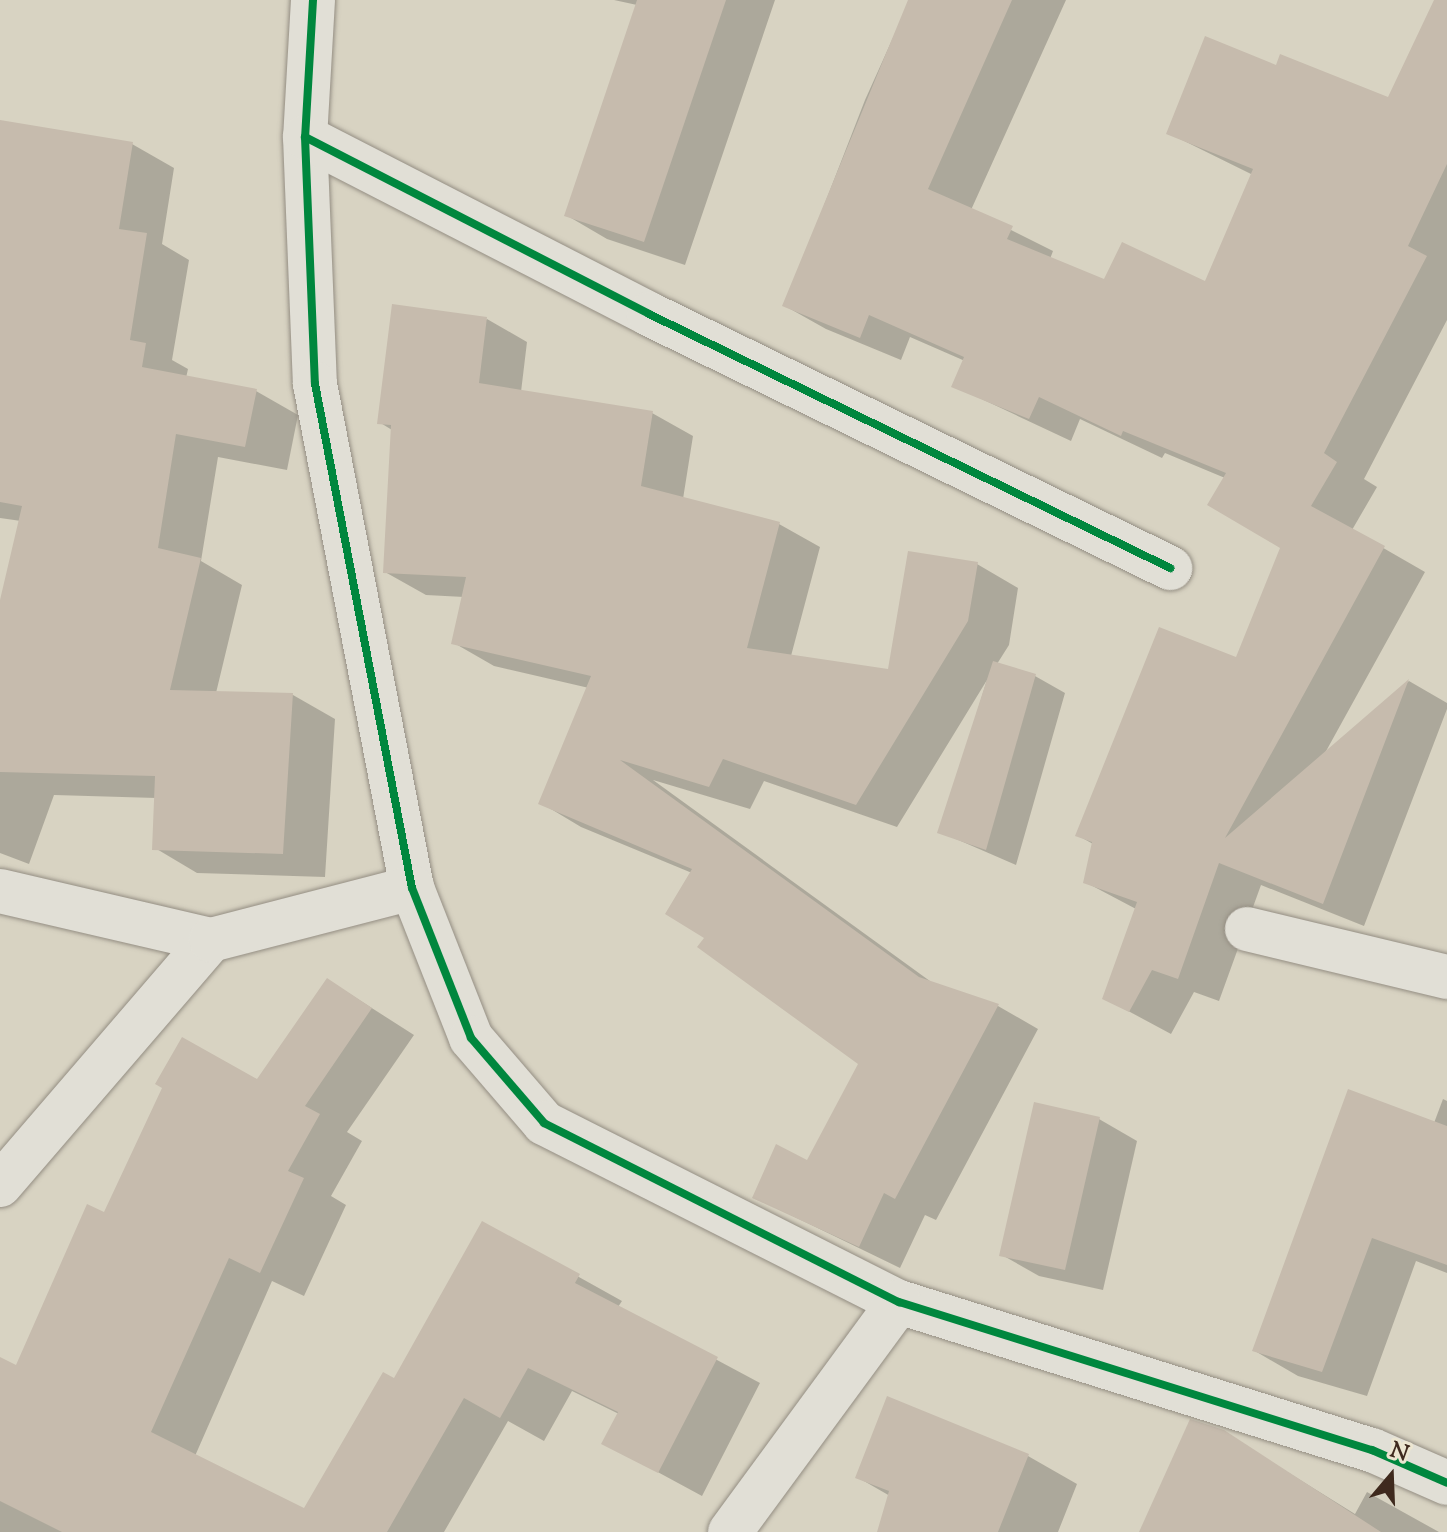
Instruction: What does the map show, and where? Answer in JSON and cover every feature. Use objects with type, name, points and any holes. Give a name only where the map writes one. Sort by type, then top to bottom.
[{"type":"street","points":[[313,0],[305,137],[315,384],[412,888],[471,1038],[544,1123],[899,1302],[1372,1450],[1447,1483]]},
{"type":"street","points":[[305,137],[649,314],[1170,568]]},
{"type":"street","points":[[0,891],[211,940],[412,888]]},
{"type":"street","points":[[1247,929],[1447,977]]},
{"type":"street","points":[[0,1185],[211,940]]},
{"type":"street","points":[[730,1532],[899,1302]]},
{"type":"building","points":[[637,0],[726,0],[644,242],[564,216]]},
{"type":"building","points":[[908,0],[1012,0],[928,189],[1013,226],[1007,239],[1104,279],[1122,242],[1205,281],[1253,169],[1166,134],[1205,36],[1276,65],[1280,54],[1388,97],[1434,0],[1447,0],[1447,164],[1408,246],[1427,256],[1324,453],[1337,462],[1311,506],[1385,546],[1225,838],[1409,679],[1323,904],[1219,863],[1178,979],[1152,970],[1129,1012],[1102,999],[1137,902],[1083,883],[1092,842],[1075,836],[1159,627],[1236,657],[1280,548],[1207,505],[1226,473],[1123,431],[1121,436],[1039,397],[1029,419],[951,387],[964,357],[869,315],[860,338],[782,306]]},
{"type":"building","points":[[0,120],[133,142],[119,229],[147,233],[130,340],[146,343],[142,367],[257,389],[245,447],[176,434],[158,548],[201,558],[170,690],[293,693],[283,854],[152,850],[155,776],[0,772],[0,600],[22,506],[0,502]]},
{"type":"building","points":[[392,304],[487,317],[479,383],[653,411],[641,486],[780,522],[747,648],[888,669],[908,551],[978,562],[968,621],[856,805],[723,759],[709,787],[620,760],[919,977],[999,1004],[895,1199],[884,1193],[859,1247],[752,1198],[776,1144],[807,1160],[858,1064],[697,947],[704,938],[665,914],[692,869],[538,804],[591,676],[451,644],[466,577],[383,573],[391,425],[377,424]]},
{"type":"building","points":[[993,661],[1036,674],[986,850],[937,833]]},
{"type":"building","points":[[327,978],[372,1008],[305,1106],[320,1114],[288,1171],[304,1178],[260,1273],[229,1258],[151,1432],[304,1508],[383,1372],[394,1378],[482,1221],[580,1274],[575,1283],[718,1357],[658,1473],[601,1444],[618,1412],[528,1368],[500,1418],[464,1398],[387,1532],[62,1532],[0,1501],[0,1357],[16,1365],[87,1204],[104,1212],[162,1088],[155,1084],[182,1037],[257,1079]]},
{"type":"building","points":[[1348,1089],[1447,1126],[1447,1265],[1372,1238],[1322,1372],[1252,1351]]},
{"type":"building","points":[[1034,1102],[1100,1117],[1065,1270],[999,1256]]},
{"type":"building","points":[[887,1396],[1029,1454],[998,1532],[877,1532],[889,1491],[855,1478]]},
{"type":"building","points":[[1190,1419],[1224,1430],[1381,1532],[1139,1532]]},
{"type":"cycle path","points":[[313,0],[305,137],[315,384],[412,888],[471,1038],[544,1123],[899,1302],[1372,1450],[1447,1483]]},
{"type":"cycle path","points":[[305,137],[649,314],[1170,568]]}]
